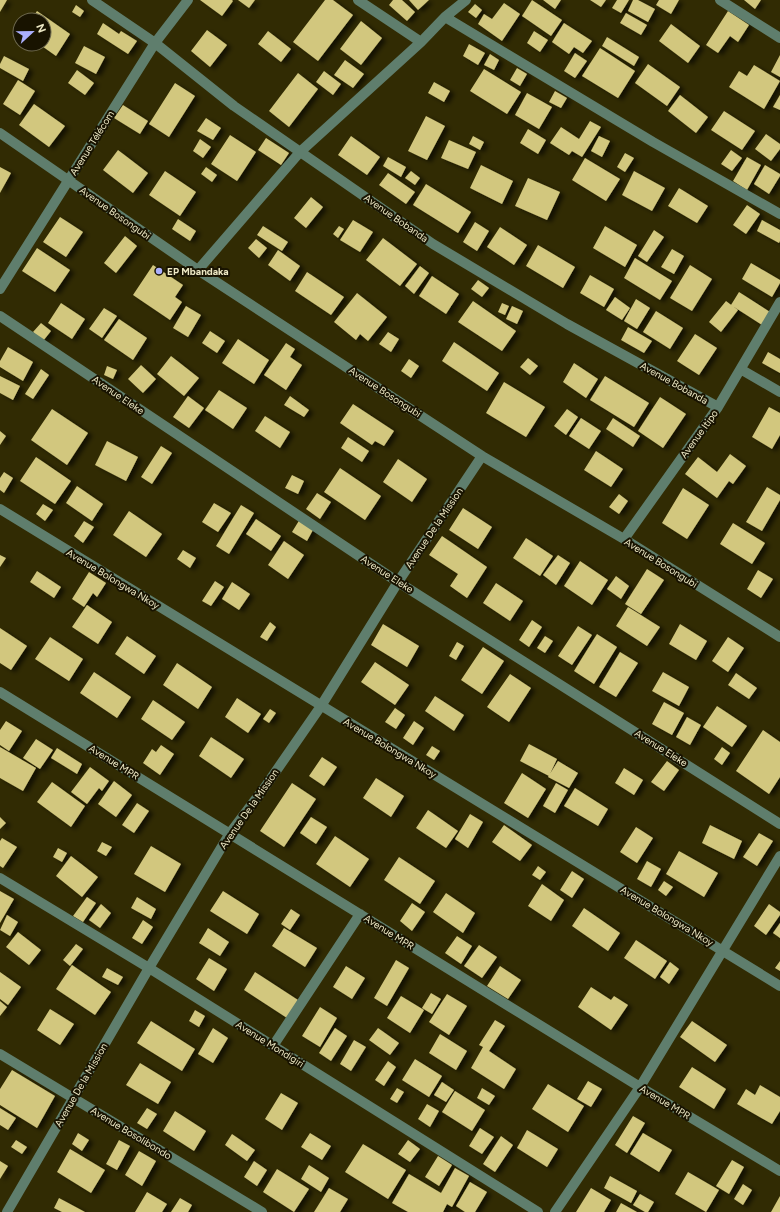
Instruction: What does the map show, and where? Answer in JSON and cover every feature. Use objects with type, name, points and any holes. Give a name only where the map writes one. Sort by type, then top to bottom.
[{"type":"street","name":"Avenue Bobanda","points":[[92,0],[155,43],[234,106],[433,244],[567,324],[718,407]]},
{"type":"street","name":"Avenue Télécom","points":[[0,289],[155,43],[188,0]]},
{"type":"street","points":[[358,0],[421,42]]},
{"type":"street","points":[[198,270],[300,152],[421,42],[445,17],[466,0]]},
{"type":"street","points":[[720,0],[780,38]]},
{"type":"street","points":[[445,17],[653,142],[780,214]]},
{"type":"street","name":"Avenue Bosongubi","points":[[0,133],[198,270],[482,456],[624,539],[780,637]]},
{"type":"street","name":"Avenue Itipo","points":[[624,539],[718,407],[742,370],[780,302]]},
{"type":"street","name":"Avenue Eleke","points":[[0,316],[398,582],[780,824]]},
{"type":"street","points":[[742,370],[780,392]]},
{"type":"street","name":"Avenue De la Mission","points":[[7,1212],[149,968],[230,833],[265,787],[321,706],[398,582],[482,456]]},
{"type":"street","name":"Avenue Bolongwa Nkoy","points":[[0,509],[780,986]]},
{"type":"street","name":"Avenue MPR","points":[[0,692],[640,1087],[780,1171]]},
{"type":"street","points":[[555,1212],[640,1087],[780,856]]},
{"type":"street","name":"Avenue Mondigiri","points":[[0,878],[149,968],[538,1212]]},
{"type":"street","points":[[274,1046],[360,914]]},
{"type":"street","name":"Avenue Bosolibondo","points":[[0,1054],[262,1212]]},
{"type":"building","points":[[0,0],[7,0],[0,12]]},
{"type":"building","points":[[200,0],[232,0],[233,1],[222,16]]},
{"type":"building","points":[[238,0],[255,0],[249,8]]},
{"type":"building","points":[[325,0],[333,0],[353,15],[318,61],[293,42]]},
{"type":"building","points":[[393,0],[402,0],[415,12],[407,21],[389,5]]},
{"type":"building","points":[[409,0],[429,0],[418,10]]},
{"type":"building","points":[[532,0],[562,20],[551,36],[522,16]]},
{"type":"building","points":[[543,0],[561,0],[555,9]]},
{"type":"building","points":[[590,0],[606,0],[601,7]]},
{"type":"building","points":[[617,0],[629,0],[621,13],[612,8]]},
{"type":"building","points":[[633,0],[638,0],[655,9],[648,22],[628,11]]},
{"type":"building","points":[[659,0],[679,0],[671,14],[656,5]]},
{"type":"building","points":[[744,0],[761,0],[755,9]]},
{"type":"building","points":[[504,3],[520,14],[502,41],[478,24],[484,14],[492,19]]},
{"type":"building","points":[[475,4],[482,10],[476,18],[468,12]]},
{"type":"building","points":[[76,5],[84,11],[80,17],[72,12]]},
{"type":"building","points":[[728,11],[749,25],[738,42],[730,36],[718,53],[706,45]]},
{"type":"building","points":[[626,13],[647,25],[641,35],[620,23]]},
{"type":"building","points":[[52,21],[70,34],[56,56],[50,52],[52,52]]},
{"type":"building","points":[[361,21],[382,38],[361,65],[340,49]]},
{"type":"building","points":[[103,23],[119,34],[121,31],[137,41],[128,54],[97,34]]},
{"type":"building","points":[[564,23],[592,41],[583,53],[574,47],[569,54],[552,42]]},
{"type":"building","points":[[671,24],[700,46],[688,63],[659,41]]},
{"type":"building","points":[[207,30],[227,45],[210,67],[191,51]]},
{"type":"building","points":[[268,31],[291,49],[281,62],[258,44]]},
{"type":"building","points":[[534,31],[548,40],[540,52],[527,43]]},
{"type":"building","points":[[607,37],[639,57],[634,66],[602,46]]},
{"type":"building","points":[[469,44],[485,53],[478,65],[463,56]]},
{"type":"building","points":[[84,46],[105,57],[96,74],[75,63]]},
{"type":"building","points":[[600,48],[635,71],[618,98],[582,76]]},
{"type":"building","points":[[575,53],[587,61],[575,78],[564,71]]},
{"type":"building","points":[[490,54],[499,60],[494,70],[484,65]]},
{"type":"building","points":[[780,55],[780,77],[771,72]]},
{"type":"building","points":[[4,56],[29,69],[23,81],[0,68],[0,64]]},
{"type":"building","points":[[345,60],[364,74],[353,88],[334,75]]},
{"type":"building","points":[[648,64],[680,87],[667,106],[635,83]]},
{"type":"building","points":[[754,65],[780,81],[764,109],[729,87],[739,71],[747,76]]},
{"type":"building","points":[[517,68],[527,74],[520,86],[510,80]]},
{"type":"building","points":[[484,69],[521,92],[507,114],[470,91]]},
{"type":"building","points":[[77,70],[94,83],[85,95],[68,83]]},
{"type":"building","points":[[324,71],[341,84],[333,95],[316,82]]},
{"type":"building","points":[[298,73],[318,89],[289,127],[269,111]]},
{"type":"building","points":[[18,80],[35,91],[20,115],[3,104]]},
{"type":"building","points":[[434,82],[450,91],[444,102],[428,93]]},
{"type":"building","points":[[175,83],[195,96],[169,137],[149,124]]},
{"type":"building","points":[[555,91],[567,98],[561,108],[549,102]]},
{"type":"building","points":[[527,93],[552,107],[539,129],[515,115]]},
{"type":"building","points":[[680,95],[708,117],[696,133],[668,111]]},
{"type":"building","points":[[780,95],[780,110],[773,107]]},
{"type":"building","points":[[34,104],[65,126],[49,147],[19,125]]},
{"type":"building","points":[[123,105],[148,121],[140,134],[114,118]]},
{"type":"building","points":[[724,111],[755,131],[742,150],[711,130]]},
{"type":"building","points":[[426,116],[445,126],[427,160],[408,151]]},
{"type":"building","points":[[206,118],[221,128],[213,140],[197,131]]},
{"type":"building","points":[[590,121],[601,127],[582,157],[572,151],[569,155],[550,143],[561,127],[579,139]]},
{"type":"building","points":[[528,129],[546,140],[538,154],[520,143]]},
{"type":"building","points":[[766,134],[780,144],[780,149],[771,161],[755,149]]},
{"type":"building","points":[[230,135],[256,152],[237,181],[211,164]]},
{"type":"building","points":[[351,136],[380,157],[367,175],[338,155]]},
{"type":"building","points":[[473,136],[484,142],[480,150],[469,144]]},
{"type":"building","points":[[599,136],[610,141],[602,157],[591,151]]},
{"type":"building","points":[[266,138],[289,153],[281,165],[258,150]]},
{"type":"building","points":[[200,139],[211,147],[203,158],[193,151]]},
{"type":"building","points":[[449,140],[476,152],[468,169],[441,158]]},
{"type":"building","points":[[118,150],[148,173],[133,193],[103,170]]},
{"type":"building","points":[[731,150],[742,158],[732,171],[721,164]]},
{"type":"building","points":[[625,153],[634,158],[625,172],[617,167]]},
{"type":"building","points":[[388,157],[406,167],[401,177],[383,166]]},
{"type":"building","points":[[747,157],[761,165],[747,190],[733,181]]},
{"type":"building","points":[[585,158],[620,179],[606,201],[572,180]]},
{"type":"building","points":[[481,165],[513,181],[502,204],[470,188]]},
{"type":"building","points":[[765,165],[780,174],[769,194],[754,184]]},
{"type":"building","points":[[0,167],[11,173],[0,193]]},
{"type":"building","points":[[206,167],[217,175],[212,182],[201,174]]},
{"type":"building","points":[[165,171],[196,192],[180,216],[149,195]]},
{"type":"building","points":[[411,171],[420,178],[415,185],[405,178]]},
{"type":"building","points":[[634,171],[665,188],[652,211],[622,195]]},
{"type":"building","points":[[388,173],[415,192],[406,204],[379,185]]},
{"type":"building","points":[[528,178],[560,192],[547,220],[515,206]]},
{"type":"building","points":[[426,184],[471,212],[458,233],[413,205]]},
{"type":"building","points":[[679,188],[708,206],[697,223],[668,206]]},
{"type":"building","points":[[311,197],[323,207],[306,228],[294,218]]},
{"type":"building","points":[[747,205],[760,214],[746,234],[733,225]]},
{"type":"building","points":[[60,217],[83,232],[66,257],[43,242]]},
{"type":"building","points":[[178,219],[196,231],[190,241],[172,229]]},
{"type":"building","points":[[353,220],[373,232],[360,252],[340,240]]},
{"type":"building","points":[[762,220],[780,230],[779,243],[757,231]]},
{"type":"building","points":[[475,222],[489,231],[477,251],[463,242]]},
{"type":"building","points":[[263,226],[288,242],[282,251],[257,235]]},
{"type":"building","points":[[339,226],[344,229],[338,238],[333,234]]},
{"type":"building","points":[[605,226],[637,245],[625,267],[593,248]]},
{"type":"building","points":[[500,227],[527,245],[514,265],[487,247]]},
{"type":"building","points":[[654,230],[664,237],[647,262],[638,256]]},
{"type":"building","points":[[125,236],[137,246],[116,273],[104,263]]},
{"type":"building","points":[[383,238],[417,264],[400,286],[366,260]]},
{"type":"building","points":[[256,239],[267,248],[259,258],[248,248]]},
{"type":"building","points":[[538,245],[575,267],[563,288],[526,266]]},
{"type":"building","points":[[37,248],[70,270],[55,292],[22,271]]},
{"type":"building","points":[[672,249],[684,256],[674,274],[661,267]]},
{"type":"building","points":[[278,250],[300,266],[290,281],[268,265]]},
{"type":"building","points":[[635,258],[672,281],[660,300],[624,278]]},
{"type":"building","points":[[751,263],[780,280],[780,283],[772,297],[742,279]]},
{"type":"building","points":[[153,265],[183,285],[175,297],[182,302],[170,320],[133,295]]},
{"type":"building","points":[[690,265],[712,279],[692,311],[670,298]]},
{"type":"building","points":[[420,266],[429,273],[414,294],[405,286]]},
{"type":"building","points":[[307,272],[344,297],[331,315],[295,291]]},
{"type":"building","points":[[590,275],[614,289],[604,307],[580,293]]},
{"type":"building","points":[[432,276],[459,294],[446,314],[419,296]]},
{"type":"building","points":[[478,280],[489,288],[482,297],[471,289]]},
{"type":"building","points":[[739,292],[770,312],[762,325],[731,305]]},
{"type":"building","points":[[357,293],[387,317],[368,341],[360,334],[356,340],[334,322]]},
{"type":"building","points":[[615,297],[630,308],[622,320],[606,310]]},
{"type":"building","points":[[636,299],[650,308],[637,329],[624,321]]},
{"type":"building","points":[[473,301],[516,331],[502,351],[458,322]]},
{"type":"building","points":[[726,301],[738,310],[721,332],[709,322]]},
{"type":"building","points":[[61,303],[85,319],[72,339],[48,323]]},
{"type":"building","points":[[502,303],[509,306],[505,315],[498,312]]},
{"type":"building","points":[[186,306],[201,315],[188,337],[173,328]]},
{"type":"building","points":[[512,306],[523,311],[517,324],[506,319]]},
{"type":"building","points":[[104,308],[117,316],[102,338],[89,329]]},
{"type":"building","points":[[656,311],[683,328],[670,349],[643,332]]},
{"type":"building","points":[[119,319],[147,338],[133,360],[104,340]]},
{"type":"building","points":[[41,323],[51,331],[43,341],[33,332]]},
{"type":"building","points":[[628,327],[652,341],[644,353],[621,340]]},
{"type":"building","points":[[210,331],[225,341],[217,353],[202,343]]},
{"type":"building","points":[[388,332],[399,339],[391,352],[379,344]]},
{"type":"building","points":[[695,334],[717,348],[699,375],[677,361]]},
{"type":"building","points":[[238,339],[269,360],[254,384],[222,363]]},
{"type":"building","points":[[454,342],[499,373],[487,391],[442,361]]},
{"type":"building","points":[[286,343],[295,349],[290,357],[302,365],[286,390],[264,375]]},
{"type":"building","points":[[8,347],[33,362],[23,381],[0,367],[0,361]]},
{"type":"building","points":[[768,352],[780,359],[780,373],[762,363]]},
{"type":"building","points":[[171,356],[199,378],[184,396],[157,374]]},
{"type":"building","points":[[528,358],[538,366],[530,375],[520,367]]},
{"type":"building","points":[[409,359],[419,366],[411,378],[401,371]]},
{"type":"building","points":[[574,363],[598,379],[586,398],[563,382]]},
{"type":"building","points":[[141,365],[156,379],[143,393],[128,379]]},
{"type":"building","points":[[107,366],[117,370],[113,379],[104,375]]},
{"type":"building","points":[[41,369],[49,375],[33,399],[25,394]]},
{"type":"building","points":[[0,376],[20,386],[13,400],[0,393]]},
{"type":"building","points":[[605,376],[649,403],[634,427],[590,400]]},
{"type":"building","points":[[504,382],[545,407],[526,437],[486,413]]},
{"type":"building","points":[[219,390],[247,408],[233,429],[205,410]]},
{"type":"building","points":[[188,396],[204,408],[189,428],[173,417]]},
{"type":"building","points":[[290,396],[309,410],[304,417],[284,405]]},
{"type":"building","points":[[660,397],[686,414],[663,448],[638,431]]},
{"type":"building","points":[[353,404],[394,431],[384,446],[375,441],[372,445],[340,423]]},
{"type":"building","points":[[769,407],[780,413],[780,435],[772,449],[752,437]]},
{"type":"building","points":[[52,409],[88,433],[67,465],[31,440]]},
{"type":"building","points":[[567,409],[578,417],[566,435],[554,426]]},
{"type":"building","points":[[265,416],[290,432],[280,448],[255,431]]},
{"type":"building","points":[[581,418],[601,431],[589,449],[569,436]]},
{"type":"building","points":[[613,418],[640,436],[633,447],[606,429]]},
{"type":"building","points":[[0,431],[6,436],[0,445]]},
{"type":"building","points":[[348,437],[369,451],[362,462],[341,448]]},
{"type":"building","points":[[107,441],[138,457],[126,481],[95,465]]},
{"type":"building","points":[[161,446],[172,453],[152,484],[141,477]]},
{"type":"building","points":[[596,451],[623,469],[611,487],[584,470]]},
{"type":"building","points":[[730,454],[746,466],[733,484],[729,481],[717,498],[685,474],[698,457],[717,472]]},
{"type":"building","points":[[36,457],[71,481],[55,504],[20,481]]},
{"type":"building","points":[[398,459],[427,479],[412,502],[383,482]]},
{"type":"building","points":[[340,468],[381,496],[365,520],[324,492]]},
{"type":"building","points":[[4,472],[13,478],[4,493],[0,490],[0,478]]},
{"type":"building","points":[[292,475],[304,481],[298,494],[285,488]]},
{"type":"building","points":[[77,486],[103,504],[92,521],[66,503]]},
{"type":"building","points":[[767,487],[780,495],[780,500],[762,531],[746,522]]},
{"type":"building","points":[[683,488],[709,505],[687,539],[662,523]]},
{"type":"building","points":[[317,493],[331,502],[320,519],[306,509]]},
{"type":"building","points":[[619,494],[628,501],[619,514],[609,507]]},
{"type":"building","points":[[214,503],[231,513],[218,532],[202,522]]},
{"type":"building","points":[[43,504],[53,510],[45,521],[36,514]]},
{"type":"building","points":[[241,505],[254,513],[229,554],[216,546]]},
{"type":"building","points":[[463,508],[492,527],[478,549],[449,530]]},
{"type":"building","points":[[129,511],[162,534],[146,557],[113,535]]},
{"type":"building","points":[[256,519],[281,536],[271,551],[246,534]]},
{"type":"building","points":[[300,519],[314,528],[307,541],[292,532]]},
{"type":"building","points":[[84,521],[94,527],[83,543],[74,536]]},
{"type":"building","points":[[733,523],[765,543],[752,564],[720,544]]},
{"type":"building","points":[[442,536],[487,567],[467,598],[450,586],[458,574],[429,555]]},
{"type":"building","points":[[526,538],[553,556],[540,576],[513,558]]},
{"type":"building","points":[[284,541],[304,555],[288,579],[268,565]]},
{"type":"building","points":[[183,550],[196,558],[190,568],[177,559]]},
{"type":"building","points":[[0,555],[6,558],[0,567]]},
{"type":"building","points":[[558,555],[570,563],[556,585],[543,575]]},
{"type":"building","points":[[580,561],[608,580],[592,605],[564,586]]},
{"type":"building","points":[[647,569],[664,580],[641,614],[625,604]]},
{"type":"building","points":[[758,570],[773,579],[761,598],[747,589]]},
{"type":"building","points":[[37,571],[61,587],[54,598],[30,582]]},
{"type":"building","points":[[89,572],[106,583],[97,597],[93,593],[84,607],[72,599]]},
{"type":"building","points":[[616,576],[629,586],[621,599],[607,589]]},
{"type":"building","points":[[215,581],[224,587],[211,606],[202,601]]},
{"type":"building","points":[[232,582],[250,594],[239,610],[222,599]]},
{"type":"building","points":[[496,583],[523,601],[510,621],[483,603]]},
{"type":"building","points":[[87,605],[112,622],[98,644],[72,627]]},
{"type":"building","points":[[628,607],[660,627],[647,646],[616,626]]},
{"type":"building","points":[[532,620],[542,627],[529,647],[519,640]]},
{"type":"building","points":[[270,622],[276,627],[267,641],[260,637]]},
{"type":"building","points":[[383,624],[419,646],[407,667],[371,645]]},
{"type":"building","points":[[680,624],[707,641],[696,660],[669,644]]},
{"type":"building","points":[[578,626],[592,635],[572,665],[558,656]]},
{"type":"building","points":[[0,628],[27,646],[11,670],[0,663]]},
{"type":"building","points":[[597,634],[617,647],[594,684],[574,671]]},
{"type":"building","points":[[127,636],[156,656],[144,674],[115,654]]},
{"type":"building","points":[[545,636],[553,641],[545,653],[537,648]]},
{"type":"building","points":[[50,637],[83,659],[69,681],[35,659]]},
{"type":"building","points":[[728,637],[744,648],[728,672],[712,661]]},
{"type":"building","points":[[457,642],[464,646],[456,660],[449,656]]},
{"type":"building","points":[[483,647],[504,661],[482,694],[461,680]]},
{"type":"building","points":[[620,652],[638,663],[616,697],[599,687]]},
{"type":"building","points":[[375,662],[409,685],[395,705],[361,682]]},
{"type":"building","points":[[177,663],[212,687],[198,709],[163,685]]},
{"type":"building","points":[[94,672],[131,697],[117,718],[80,693]]},
{"type":"building","points":[[663,672],[689,687],[679,706],[652,691]]},
{"type":"building","points":[[736,673],[757,688],[749,699],[728,685]]},
{"type":"building","points":[[510,674],[531,688],[509,722],[487,707]]},
{"type":"building","points":[[435,696],[464,715],[454,731],[425,711]]},
{"type":"building","points":[[237,698],[261,714],[248,733],[225,717]]},
{"type":"building","points":[[153,700],[185,722],[172,740],[141,719]]},
{"type":"building","points":[[664,702],[684,713],[672,735],[652,724]]},
{"type":"building","points":[[717,706],[747,726],[732,747],[703,727]]},
{"type":"building","points":[[395,708],[405,715],[396,729],[385,722]]},
{"type":"building","points":[[270,709],[276,713],[269,723],[263,719]]},
{"type":"building","points":[[687,717],[701,725],[690,745],[676,737]]},
{"type":"building","points":[[6,721],[22,731],[9,751],[0,745],[0,730]]},
{"type":"building","points":[[414,721],[424,728],[413,745],[403,738]]},
{"type":"building","points":[[763,730],[780,742],[780,777],[769,794],[736,771]]},
{"type":"building","points":[[211,737],[244,759],[231,778],[199,756]]},
{"type":"building","points":[[36,739],[53,750],[40,769],[23,758]]},
{"type":"building","points":[[529,744],[557,759],[549,776],[520,761]]},
{"type":"building","points":[[161,745],[174,754],[160,775],[143,763],[152,749],[156,752]]},
{"type":"building","points":[[432,746],[440,751],[434,760],[426,755]]},
{"type":"building","points":[[0,747],[36,768],[23,791],[0,778]]},
{"type":"building","points":[[722,747],[730,753],[722,765],[714,759]]},
{"type":"building","points":[[57,748],[82,764],[77,774],[51,758]]},
{"type":"building","points":[[322,757],[337,767],[324,786],[309,776]]},
{"type":"building","points":[[558,761],[578,773],[569,788],[548,777]]},
{"type":"building","points":[[667,761],[679,770],[664,791],[651,782]]},
{"type":"building","points":[[90,767],[109,781],[102,791],[99,788],[87,804],[71,792]]},
{"type":"building","points":[[624,768],[643,780],[634,795],[615,783]]},
{"type":"building","points":[[522,773],[546,789],[528,818],[504,803]]},
{"type":"building","points":[[376,778],[404,796],[391,817],[363,798]]},
{"type":"building","points":[[114,781],[132,795],[116,817],[98,804]]},
{"type":"building","points":[[52,782],[85,806],[71,827],[37,802]]},
{"type":"building","points":[[292,783],[316,799],[284,847],[260,831]]},
{"type":"building","points":[[556,783],[568,790],[555,813],[543,806]]},
{"type":"building","points":[[575,788],[608,809],[598,826],[564,806]]},
{"type":"building","points":[[137,803],[149,811],[134,833],[122,825]]},
{"type":"building","points":[[428,810],[458,831],[446,848],[416,828]]},
{"type":"building","points":[[470,814],[483,822],[468,848],[455,839]]},
{"type":"building","points":[[0,817],[6,823],[0,829]]},
{"type":"building","points":[[311,817],[327,827],[316,844],[300,833]]},
{"type":"building","points":[[504,825],[532,845],[520,861],[492,842]]},
{"type":"building","points":[[710,825],[742,841],[734,859],[702,843]]},
{"type":"building","points":[[636,827],[653,838],[637,863],[620,852]]},
{"type":"building","points":[[759,833],[773,841],[757,866],[743,857]]},
{"type":"building","points":[[335,836],[369,859],[350,887],[316,864]]},
{"type":"building","points":[[2,838],[17,847],[3,868],[0,866],[0,841]]},
{"type":"building","points":[[102,842],[112,847],[106,856],[97,851]]},
{"type":"building","points":[[151,846],[181,864],[165,892],[134,874]]},
{"type":"building","points":[[58,848],[67,853],[62,862],[53,857]]},
{"type":"building","points":[[679,851],[718,873],[704,897],[666,874]]},
{"type":"building","points":[[71,856],[98,877],[82,897],[56,876]]},
{"type":"building","points":[[399,857],[435,881],[420,904],[384,880]]},
{"type":"building","points":[[647,861],[661,869],[651,887],[637,879]]},
{"type":"building","points":[[538,866],[546,872],[540,880],[532,875]]},
{"type":"building","points":[[572,871],[584,879],[572,898],[560,890]]},
{"type":"building","points":[[664,881],[673,887],[666,896],[658,890]]},
{"type":"building","points":[[542,884],[564,900],[551,921],[528,906]]},
{"type":"building","points":[[0,891],[14,899],[0,923]]},
{"type":"building","points":[[223,891],[259,914],[247,934],[210,911]]},
{"type":"building","points":[[446,893],[475,913],[463,933],[433,912]]},
{"type":"building","points":[[87,897],[96,903],[83,922],[73,916]]},
{"type":"building","points":[[137,897],[156,909],[151,919],[131,908]]},
{"type":"building","points":[[412,903],[425,912],[412,931],[400,921]]},
{"type":"building","points":[[101,904],[111,913],[100,928],[89,920]]},
{"type":"building","points":[[769,904],[780,912],[780,915],[766,935],[754,926]]},
{"type":"building","points":[[584,908],[620,933],[608,951],[572,926]]},
{"type":"building","points":[[291,909],[300,915],[290,930],[281,924]]},
{"type":"building","points":[[7,915],[18,922],[10,936],[0,930]]},
{"type":"building","points":[[143,920],[153,927],[142,944],[132,938]]},
{"type":"building","points":[[780,923],[780,938],[773,933]]},
{"type":"building","points":[[208,928],[229,942],[220,956],[199,943]]},
{"type":"building","points":[[284,928],[317,948],[305,967],[272,946]]},
{"type":"building","points":[[18,932],[41,950],[29,965],[6,947]]},
{"type":"building","points":[[457,936],[472,946],[461,964],[445,953]]},
{"type":"building","points":[[636,940],[667,961],[655,979],[624,958]]},
{"type":"building","points":[[76,944],[83,949],[70,966],[63,960]]},
{"type":"building","points":[[479,945],[497,957],[482,978],[464,966]]},
{"type":"building","points":[[209,958],[227,969],[214,991],[196,979]]},
{"type":"building","points":[[396,960],[409,968],[387,1006],[374,998]]},
{"type":"building","points":[[780,961],[780,971],[775,968]]},
{"type":"building","points":[[670,962],[679,969],[669,984],[660,977]]},
{"type":"building","points":[[72,965],[111,992],[95,1015],[56,989]]},
{"type":"building","points":[[346,966],[365,978],[352,999],[333,987]]},
{"type":"building","points":[[500,966],[521,980],[508,999],[487,986]]},
{"type":"building","points":[[107,968],[123,977],[118,985],[102,977]]},
{"type":"building","points":[[0,972],[21,987],[8,1005],[0,999]]},
{"type":"building","points":[[255,972],[298,1000],[287,1018],[244,990]]},
{"type":"building","points":[[591,987],[611,1000],[614,996],[628,1005],[611,1030],[578,1007]]},
{"type":"building","points":[[431,993],[441,999],[432,1014],[422,1008]]},
{"type":"building","points":[[447,994],[467,1006],[449,1035],[429,1022]]},
{"type":"building","points":[[401,996],[424,1010],[410,1033],[387,1018]]},
{"type":"building","points":[[0,1001],[7,1007],[0,1016]]},
{"type":"building","points":[[320,1007],[337,1018],[320,1047],[302,1036]]},
{"type":"building","points":[[50,1009],[74,1024],[60,1045],[37,1030]]},
{"type":"building","points":[[195,1010],[205,1016],[199,1027],[189,1021]]},
{"type":"building","points":[[495,1020],[505,1026],[489,1051],[516,1069],[504,1089],[471,1068],[483,1047],[479,1045]]},
{"type":"building","points":[[151,1021],[195,1049],[182,1071],[137,1043]]},
{"type":"building","points":[[692,1021],[727,1045],[715,1062],[680,1037]]},
{"type":"building","points":[[213,1028],[228,1038],[213,1063],[198,1054]]},
{"type":"building","points":[[335,1028],[347,1036],[331,1061],[319,1053]]},
{"type":"building","points":[[378,1028],[399,1043],[390,1055],[369,1040]]},
{"type":"building","points":[[440,1034],[467,1051],[456,1070],[429,1053]]},
{"type":"building","points":[[354,1040],[366,1047],[351,1071],[340,1064]]},
{"type":"building","points":[[415,1059],[442,1076],[429,1097],[402,1080]]},
{"type":"building","points":[[388,1061],[396,1067],[384,1086],[375,1080]]},
{"type":"building","points":[[140,1063],[171,1082],[158,1104],[126,1085]]},
{"type":"building","points":[[692,1067],[726,1089],[714,1109],[679,1087]]},
{"type":"building","points":[[12,1070],[55,1096],[37,1128],[0,1105],[0,1089]]},
{"type":"building","points":[[588,1081],[602,1089],[591,1107],[577,1099]]},
{"type":"building","points":[[442,1082],[454,1090],[446,1102],[434,1095]]},
{"type":"building","points":[[548,1084],[584,1106],[568,1132],[532,1109]]},
{"type":"building","points":[[760,1085],[780,1097],[780,1111],[772,1124],[737,1104],[746,1089],[755,1095]]},
{"type":"building","points":[[397,1088],[404,1092],[397,1103],[390,1099]]},
{"type":"building","points":[[482,1088],[495,1096],[489,1105],[477,1098]]},
{"type":"building","points":[[455,1091],[485,1110],[472,1131],[442,1112]]},
{"type":"building","points":[[281,1093],[298,1103],[282,1130],[265,1119]]},
{"type":"building","points":[[427,1104],[439,1111],[430,1127],[418,1119]]},
{"type":"building","points":[[0,1108],[16,1118],[8,1130],[0,1125]]},
{"type":"building","points":[[147,1108],[157,1114],[147,1129],[137,1123]]},
{"type":"building","points":[[175,1111],[206,1131],[194,1151],[163,1131]]},
{"type":"building","points":[[633,1116],[645,1123],[627,1153],[615,1145]]},
{"type":"building","points":[[480,1128],[494,1137],[482,1154],[469,1146]]},
{"type":"building","points":[[527,1130],[558,1149],[547,1167],[517,1148]]},
{"type":"building","points":[[78,1133],[89,1140],[82,1151],[72,1144]]},
{"type":"building","points":[[310,1133],[331,1146],[322,1160],[301,1147]]},
{"type":"building","points":[[643,1133],[672,1150],[659,1172],[630,1154]]},
{"type":"building","points":[[232,1134],[255,1150],[247,1161],[225,1145]]},
{"type":"building","points":[[501,1136],[513,1145],[495,1172],[483,1164]]},
{"type":"building","points":[[16,1140],[27,1147],[22,1154],[11,1147]]},
{"type":"building","points":[[119,1140],[130,1146],[117,1170],[106,1164]]},
{"type":"building","points":[[408,1140],[420,1149],[410,1162],[398,1154]]},
{"type":"building","points":[[363,1144],[406,1170],[388,1199],[345,1172]]},
{"type":"building","points":[[70,1149],[105,1170],[91,1193],[57,1172]]},
{"type":"building","points":[[139,1151],[156,1161],[142,1186],[125,1175]]},
{"type":"building","points":[[438,1156],[452,1165],[439,1186],[425,1177]]},
{"type":"building","points":[[732,1160],[744,1167],[729,1194],[716,1186]]},
{"type":"building","points":[[0,1161],[8,1166],[0,1179]]},
{"type":"building","points":[[254,1161],[267,1170],[257,1186],[244,1177]]},
{"type":"building","points":[[309,1165],[329,1178],[321,1192],[301,1179]]},
{"type":"building","points":[[455,1168],[469,1176],[452,1207],[447,1204],[443,1212],[408,1212],[392,1203],[409,1174],[441,1193]]},
{"type":"building","points":[[277,1169],[309,1189],[294,1212],[263,1192]]},
{"type":"building","points":[[688,1172],[719,1190],[706,1212],[675,1194]]},
{"type":"building","points":[[610,1176],[637,1191],[631,1203],[604,1188]]},
{"type":"building","points":[[470,1182],[487,1192],[475,1212],[465,1212],[456,1206]]},
{"type":"building","points":[[743,1184],[752,1190],[743,1205],[734,1199]]},
{"type":"building","points":[[329,1188],[348,1199],[340,1212],[314,1212]]},
{"type":"building","points":[[591,1188],[611,1200],[604,1212],[576,1212]]},
{"type":"building","points":[[147,1192],[167,1204],[162,1212],[135,1212]]},
{"type":"building","points":[[640,1194],[654,1202],[648,1212],[645,1212],[633,1205]]},
{"type":"building","points":[[780,1196],[780,1212],[771,1212]]},
{"type":"building","points":[[59,1198],[85,1212],[62,1212],[54,1208]]},
{"type":"building","points":[[180,1198],[192,1205],[188,1212],[171,1212]]},
{"type":"building","points":[[621,1203],[637,1212],[616,1212]]},
{"type":"place","name":"EP Mbandaka","points":[[159,271]]}]
